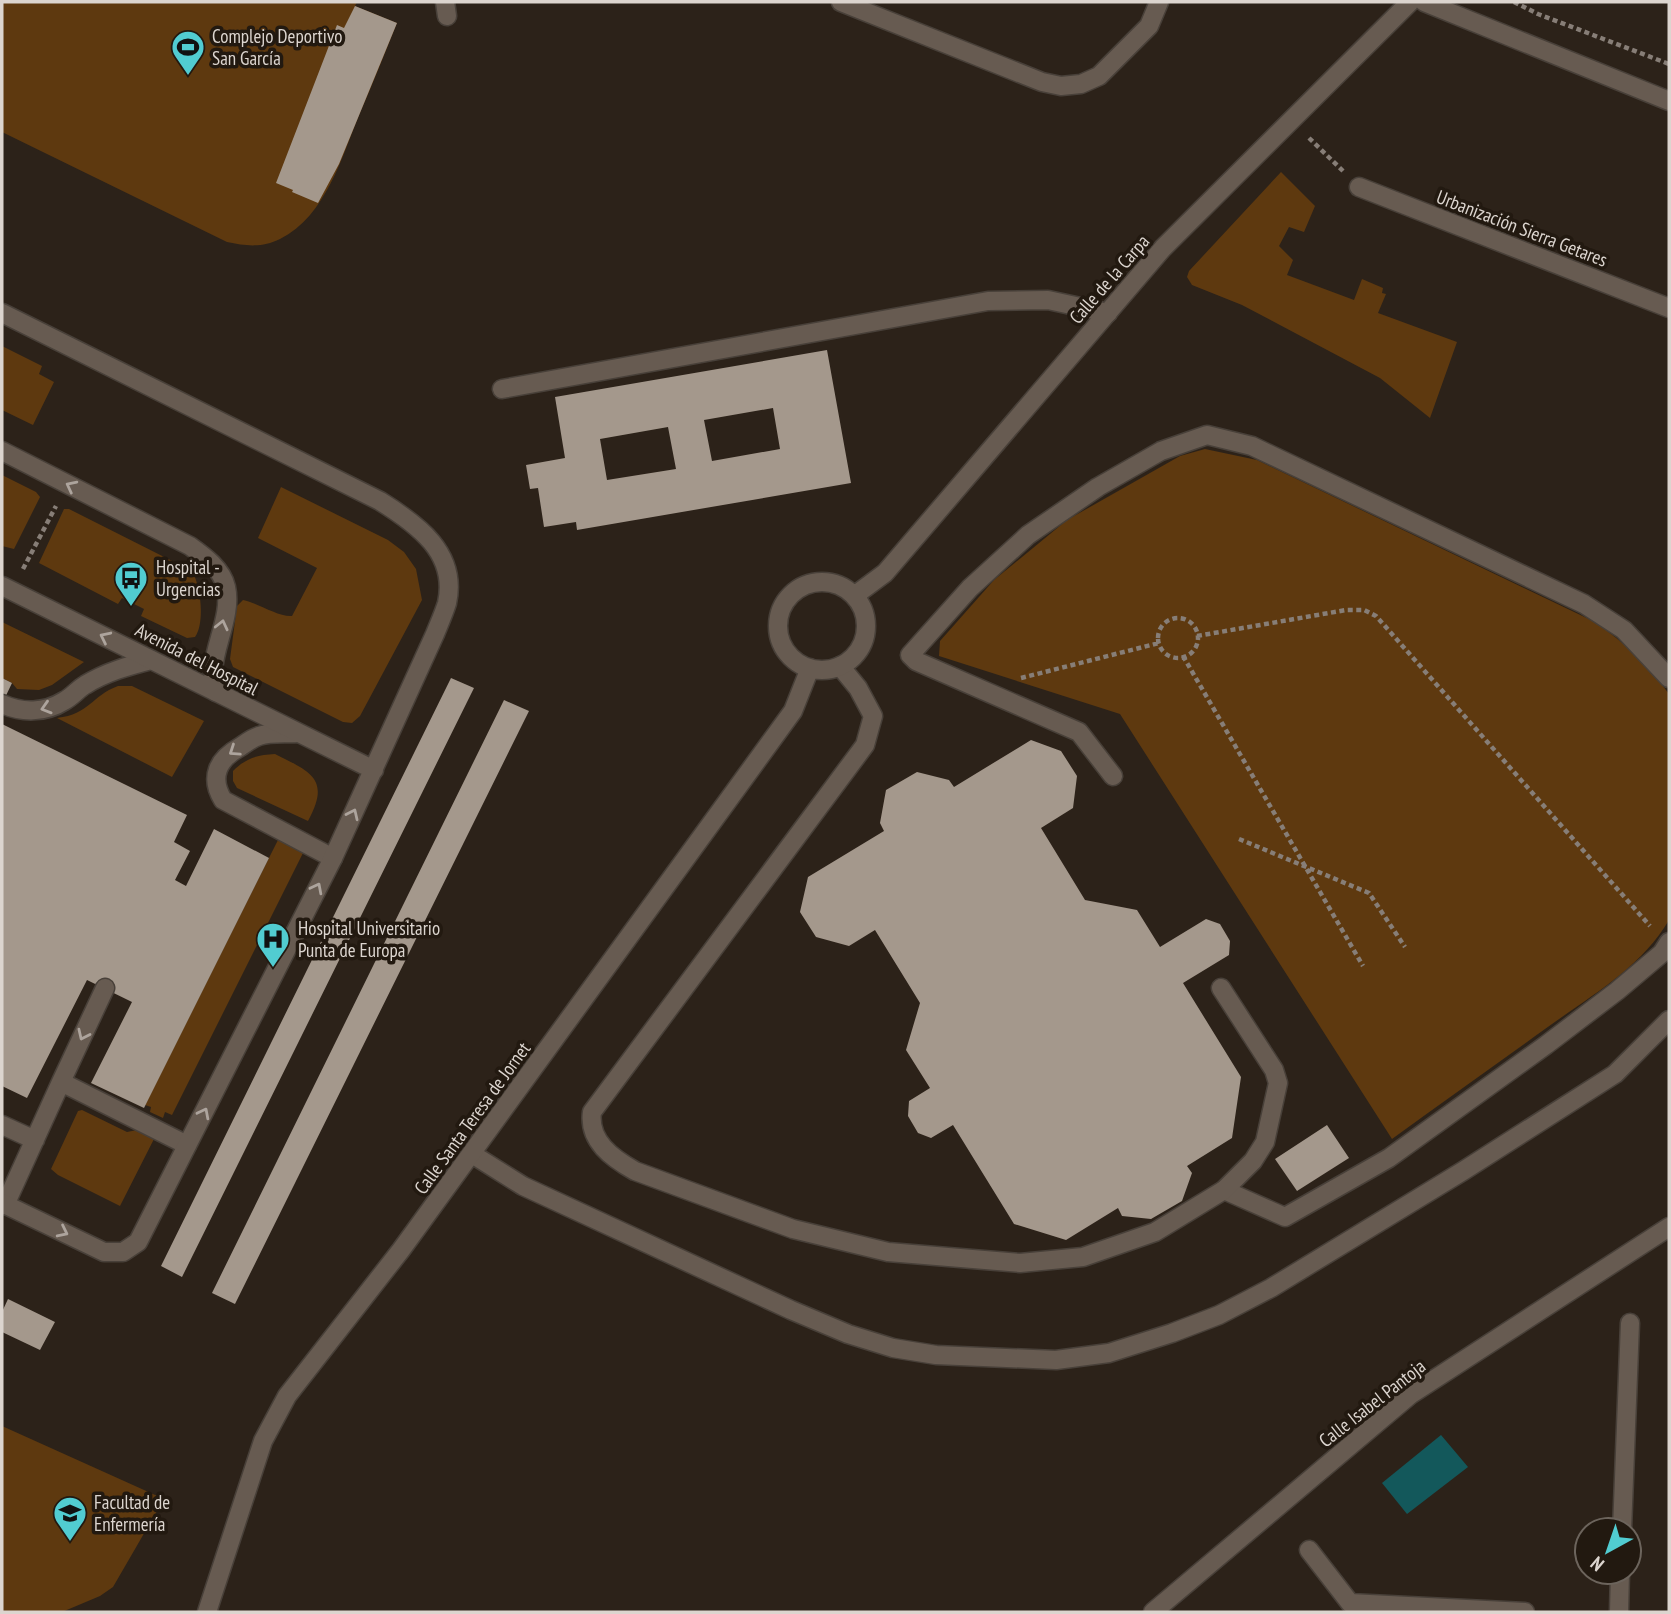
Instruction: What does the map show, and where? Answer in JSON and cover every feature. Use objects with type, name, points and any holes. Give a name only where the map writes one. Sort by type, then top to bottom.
[{"type":"street","points":[[841,2],[1042,82],[1061,86],[1081,84],[1099,76],[1149,26],[1159,2]]},
{"type":"street","name":"Calle de la Carpa","points":[[854,596],[885,573],[1163,248],[1410,2]]},
{"type":"street","points":[[1424,2],[1669,100]]},
{"type":"street","name":"Urbanización Sierra Getares","points":[[1359,187],[1669,308]]},
{"type":"street","points":[[502,388],[988,301],[1048,300],[1108,313]]},
{"type":"street","points":[[2,313],[380,501],[407,517],[428,536],[443,557],[449,579],[447,603],[374,770],[332,858],[138,1241],[123,1252],[104,1252],[3,1204],[104,988]]},
{"type":"street","points":[[1113,776],[1079,732],[916,661],[910,655],[970,588],[1028,535],[1098,487],[1161,451],[1207,435],[1252,446],[1584,604],[1625,630],[1669,678]]},
{"type":"street","points":[[2,451],[190,546],[205,556],[218,570],[226,587],[225,616],[213,672],[216,692]]},
{"type":"street","points":[[813,583],[842,587],[854,596],[862,607],[866,621],[865,635],[852,659],[840,666],[825,670],[810,668],[797,662],[780,639],[778,624],[781,610],[789,597],[800,588],[813,583]]},
{"type":"street","name":"Avenida del Hospital","points":[[7,588],[374,770]]},
{"type":"street","points":[[2,704],[20,710],[37,711],[63,702],[84,686],[107,674],[151,660]]},
{"type":"street","points":[[840,666],[858,688],[873,716],[865,745],[593,1112],[590,1124],[596,1139],[615,1160],[635,1171],[793,1229],[888,1252],[1020,1263],[1083,1257],[1155,1232],[1224,1190],[1253,1161],[1265,1142],[1278,1083],[1274,1070],[1221,988]]},
{"type":"street","name":"Calle Santa Teresa de Jornet","points":[[207,1612],[263,1441],[287,1396],[472,1154],[793,711],[810,668]]},
{"type":"street","points":[[297,733],[260,735],[229,752],[217,771],[218,791],[223,800],[332,858]]},
{"type":"street","points":[[1224,1190],[1285,1217],[1400,1150],[1617,991],[1662,953],[1668,944]]},
{"type":"street","points":[[472,1154],[523,1186],[848,1334],[893,1348],[936,1355],[1056,1360],[1109,1353],[1172,1333],[1219,1315],[1271,1288],[1452,1178],[1615,1074],[1669,1020]]},
{"type":"street","points":[[61,1082],[187,1145]]},
{"type":"street","points":[[2,1125],[35,1140]]},
{"type":"street","name":"Calle Isabel Pantoja","points":[[1153,1612],[1410,1395],[1669,1227]]},
{"type":"street","points":[[1623,1516],[1630,1323]]},
{"type":"street","points":[[1309,1550],[1346,1608],[1525,1612]]},
{"type":"street","points":[[1619,1612],[1620,1586]]},
{"type":"path","points":[[1514,2],[1669,64]]},
{"type":"path","points":[[1291,120],[1359,187]]},
{"type":"path","points":[[7,588],[67,484]]},
{"type":"path","points":[[1197,636],[1346,610],[1364,611],[1376,616],[1668,944]]},
{"type":"path","points":[[1177,618],[1192,624],[1197,636],[1194,649],[1183,656],[1171,656],[1163,651],[1159,643],[1161,626],[1168,620],[1177,618]]},
{"type":"path","points":[[979,689],[1159,643]]},
{"type":"path","points":[[1183,656],[1363,966]]},
{"type":"path","points":[[1239,839],[1369,893],[1405,947]]},
{"type":"shaded area","name":"Complejo Deportivo San García","points":[[2,2],[357,2],[355,6],[397,23],[339,166],[321,200],[296,229],[280,239],[267,244],[247,245],[227,242],[2,132]]},
{"type":"shaded area","points":[[1281,172],[1315,206],[1304,232],[1289,227],[1279,246],[1293,260],[1287,275],[1354,300],[1362,279],[1383,288],[1382,293],[1386,294],[1378,313],[1457,342],[1430,418],[1380,378],[1242,305],[1192,285],[1187,277],[1189,271]]},
{"type":"shaded area","points":[[2,346],[42,366],[39,374],[54,382],[33,425],[2,410]]},
{"type":"shaded area","points":[[1205,449],[1257,460],[1595,622],[1635,655],[1669,694],[1669,920],[1644,953],[1613,980],[1392,1139],[1120,714],[939,656],[940,641],[994,580],[1067,520],[1180,456]]},
{"type":"shaded area","points":[[2,475],[36,492],[40,497],[14,549],[2,546]]},
{"type":"shaded area","points":[[281,487],[388,540],[404,552],[416,569],[422,600],[360,716],[352,723],[343,722],[233,667],[230,659],[237,606],[243,600],[292,616],[317,568],[258,538]]},
{"type":"shaded area","points":[[64,509],[69,509],[192,571],[201,604],[200,623],[195,637],[187,638],[141,616],[144,609],[122,598],[118,604],[39,563]]},
{"type":"shaded area","points":[[2,622],[84,662],[52,685],[39,690],[17,689],[2,678]]},
{"type":"shaded area","points":[[118,686],[132,686],[204,721],[172,777],[57,718],[77,713]]},
{"type":"shaded area","points":[[275,754],[299,766],[314,779],[318,795],[308,821],[237,788],[233,781],[233,771],[247,760]]},
{"type":"shaded area","points":[[279,838],[304,851],[172,1115],[165,1112],[163,1118],[150,1112],[151,1107],[145,1105]]},
{"type":"shaded area","points":[[82,1110],[127,1132],[137,1130],[154,1139],[120,1206],[51,1169],[78,1111]]},
{"type":"shaded area","name":"Facultad de Enfermería","points":[[2,1426],[164,1499],[113,1587],[100,1596],[62,1612],[2,1612]]},
{"type":"water","points":[[1441,1435],[1468,1467],[1407,1514],[1382,1483]]},
{"type":"building","points":[[355,6],[397,23],[339,164],[318,203],[276,183],[337,25],[344,28]]},
{"type":"building","points":[[827,350],[851,483],[577,530],[576,522],[544,527],[538,488],[530,489],[526,465],[565,458],[555,397]],"holes":[[[773,408],[780,449],[712,461],[704,420]],[[668,427],[676,469],[607,480],[600,439]]]},
{"type":"building","points":[[2,678],[12,683],[2,704]]},
{"type":"building","points":[[451,678],[474,688],[182,1277],[161,1266]]},
{"type":"building","points":[[504,700],[529,711],[235,1304],[212,1293]]},
{"type":"building","points":[[2,724],[187,815],[174,842],[190,851],[175,880],[186,886],[214,829],[269,858],[144,1108],[91,1083],[132,1002],[87,980],[27,1098],[2,1086]]},
{"type":"building","points":[[1031,740],[1061,751],[1077,776],[1073,808],[1041,828],[1085,900],[1137,910],[1160,947],[1206,919],[1220,924],[1230,941],[1229,955],[1183,983],[1241,1077],[1232,1138],[1187,1166],[1192,1173],[1182,1201],[1151,1219],[1122,1216],[1118,1208],[1066,1240],[1014,1224],[953,1125],[931,1138],[918,1133],[908,1116],[909,1101],[930,1088],[906,1050],[920,1003],[875,930],[849,946],[816,937],[800,912],[808,877],[884,831],[880,823],[886,790],[917,772],[949,780],[954,787]]},
{"type":"building","points":[[1327,1125],[1349,1158],[1297,1191],[1275,1159]]},
{"type":"building","points":[[8,1299],[55,1322],[40,1350],[2,1332],[2,1312]]},
{"type":"place","name":"Complejo Deportivo San García","points":[[188,77]]},
{"type":"place","name":"Hospital - Urgencias","points":[[131,608]]},
{"type":"place","name":"Hospital Universitario Punta de Europa","points":[[273,969]]},
{"type":"place","name":"Facultad de Enfermería","points":[[70,1543]]}]
